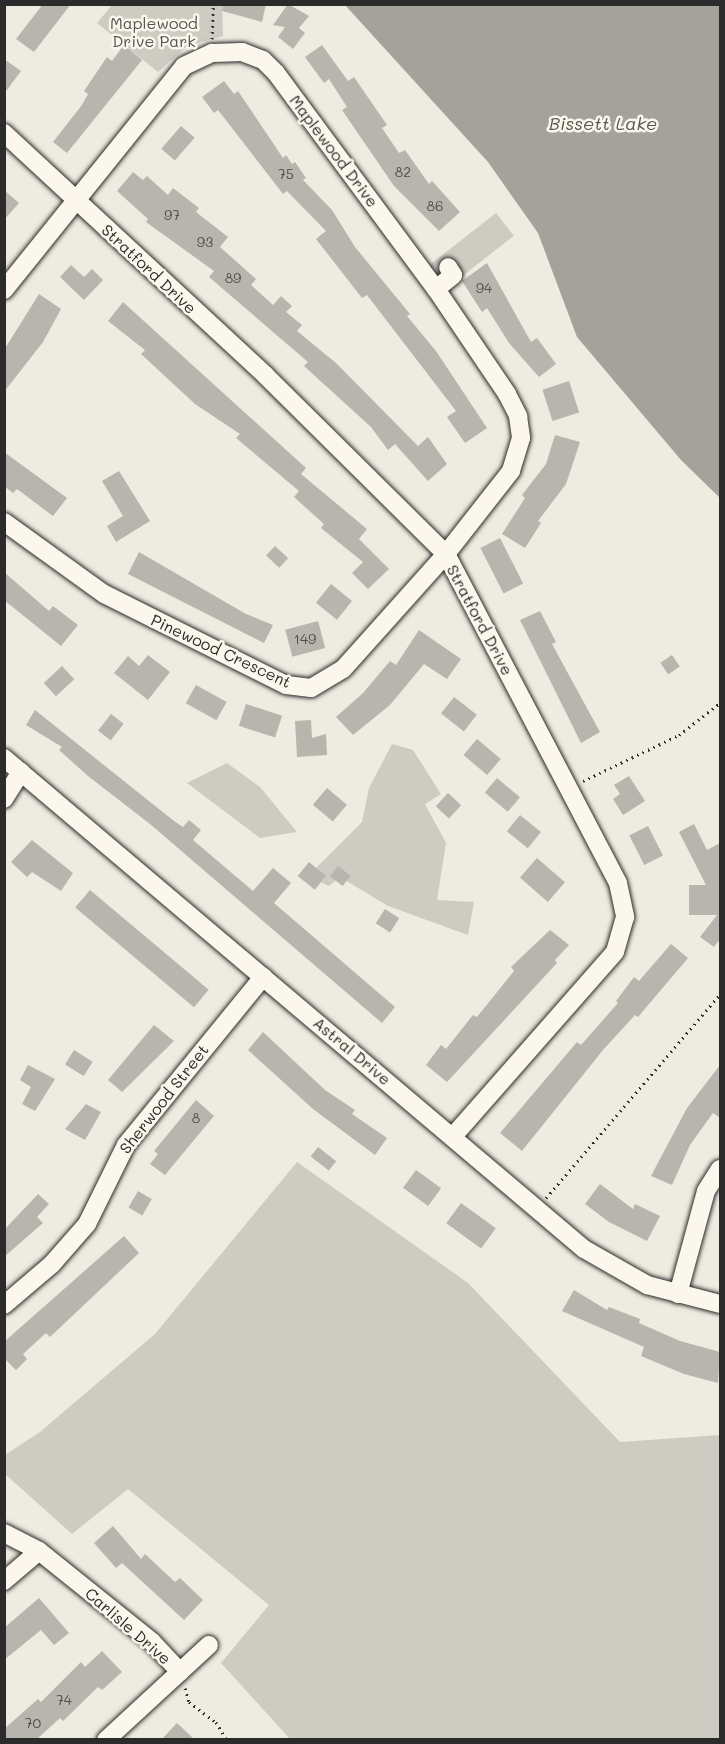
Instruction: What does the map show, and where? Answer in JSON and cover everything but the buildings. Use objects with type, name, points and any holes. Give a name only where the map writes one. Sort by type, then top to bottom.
[{"type":"street","name":"Maplewood Drive","points":[[4,290],[184,66],[212,53],[242,52],[263,60],[276,73],[436,289],[507,394],[520,426],[519,451],[511,471],[446,554]]},
{"type":"street","name":"Stratford Drive","points":[[4,133],[266,376],[446,554],[620,888],[625,917],[621,939],[610,958],[454,1135]]},
{"type":"street","points":[[436,289],[453,275],[448,267]]},
{"type":"street","name":"Pinewood Crescent","points":[[4,522],[104,594],[286,685],[303,688],[322,685],[343,669],[446,554]]},
{"type":"street","name":"Astral Drive","points":[[4,758],[263,978],[454,1135],[537,1210],[614,1269],[678,1294],[720,1304]]},
{"type":"street","points":[[4,799],[21,772]]},
{"type":"street","name":"Sherwood Street","points":[[4,1305],[52,1264],[87,1224],[126,1145],[263,978]]},
{"type":"street","points":[[678,1294],[704,1197],[720,1169]]},
{"type":"street","name":"Carlisle Drive","points":[[4,1533],[39,1551],[152,1642],[180,1672]]},
{"type":"street","points":[[4,1581],[39,1551]]},
{"type":"street","points":[[106,1740],[209,1645]]},
{"type":"path","points":[[212,53],[213,4]]},
{"type":"path","points":[[568,789],[611,764],[680,735],[720,703]]},
{"type":"path","points":[[537,1210],[720,994]]},
{"type":"path","name":"Carlisle Drive","points":[[180,1672],[189,1702],[216,1722],[227,1740]]},
{"type":"green space","name":"Maplewood Drive Park","points":[[112,5],[222,5],[223,36],[187,46],[158,72],[97,23]]},
{"type":"green space","points":[[496,213],[514,236],[446,289],[428,266]]},
{"type":"green space","points":[[392,744],[413,750],[441,794],[425,804],[446,843],[437,900],[474,902],[468,935],[388,906],[340,877],[329,886],[308,876],[362,822],[369,788]]},
{"type":"green space","points":[[227,763],[260,787],[297,832],[260,838],[187,783]]},
{"type":"green space","points":[[297,1162],[468,1283],[620,1442],[720,1435],[720,1739],[290,1739],[221,1663],[269,1605],[128,1489],[72,1534],[5,1474],[5,1455],[40,1432],[155,1334]]},
{"type":"water","name":"Bissett Lake","points":[[345,5],[720,5],[720,498],[681,460],[577,337],[538,233],[488,162]]}]
